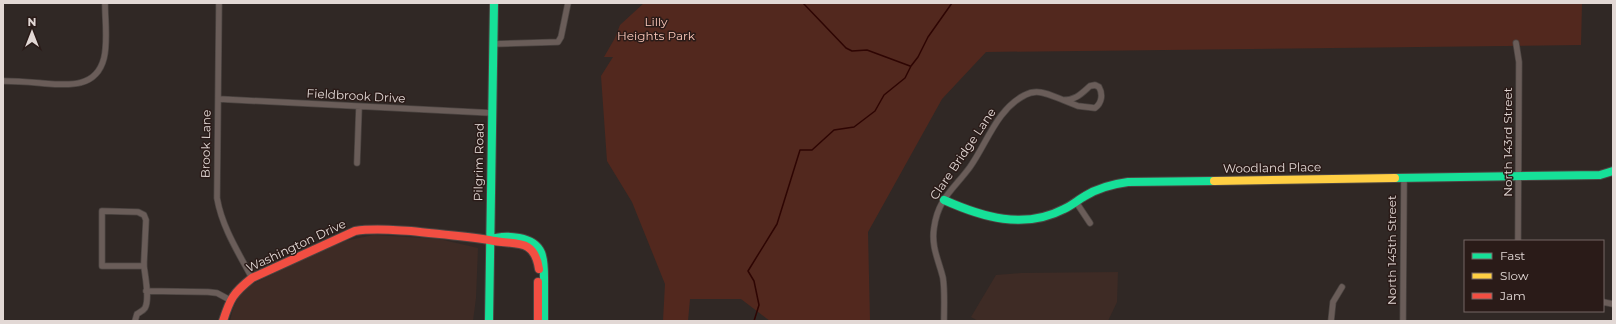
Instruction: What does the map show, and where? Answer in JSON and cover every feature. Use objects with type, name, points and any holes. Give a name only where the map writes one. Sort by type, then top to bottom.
[{"type":"street","points":[[3,80],[71,85],[87,81],[95,75],[100,69],[104,58],[105,3]]},
{"type":"street","name":"Brook Lane","points":[[219,3],[217,191],[219,210],[228,232],[252,278]]},
{"type":"street","name":"Pilgrim Road","points":[[489,321],[494,3]]},
{"type":"street","points":[[493,44],[513,42],[558,42],[561,37],[568,3]]},
{"type":"street","name":"North 143rd Street","points":[[1516,43],[1520,62],[1518,240]]},
{"type":"street","name":"Clare Bridge Lane","points":[[944,321],[944,283],[933,244],[935,221],[948,192],[970,167],[996,124],[1020,98],[1026,94],[1045,92],[1063,100],[1078,106],[1095,108],[1100,103],[1100,90],[1095,85],[1090,86],[1074,99],[1063,100]]},
{"type":"street","name":"Fieldbrook Drive","points":[[219,99],[492,113]]},
{"type":"street","points":[[357,163],[359,107]]},
{"type":"street","name":"Woodland Place","points":[[944,200],[980,214],[1015,221],[1028,221],[1044,218],[1060,212],[1096,190],[1111,185],[1128,182],[1519,177],[1600,175],[1613,171]]},
{"type":"street","name":"North 145th Street","points":[[1402,321],[1404,178]]},
{"type":"street","points":[[1076,202],[1090,223]]},
{"type":"street","points":[[135,321],[137,314],[143,311],[146,306],[144,266],[146,220],[144,215],[138,212],[102,211],[102,266],[144,266]]},
{"type":"street","name":"Washington Drive","points":[[230,300],[238,289],[252,278],[355,231],[394,230],[454,235],[490,240],[499,243],[523,244],[532,249],[538,260],[539,268],[538,321]]},
{"type":"street","points":[[490,240],[499,235],[507,236],[525,239],[538,246],[545,260],[544,321]]},
{"type":"street","points":[[1331,321],[1333,302],[1342,287]]},
{"type":"street","points":[[146,291],[217,293],[230,300],[223,321]]},
{"type":"shaded area","points":[[374,235],[439,239],[478,248],[476,298],[473,321],[230,321],[233,309],[239,296],[251,285],[307,257],[344,241]]},
{"type":"shaded area","points":[[1118,272],[1117,302],[1108,321],[978,321],[971,317],[996,275],[1021,273]]},
{"type":"green space","name":"Lilly Heights Park","points":[[644,3],[1582,3],[1581,45],[986,52],[942,99],[868,232],[870,321],[770,321],[741,299],[690,299],[688,321],[663,321],[665,284],[632,202],[607,161],[601,76],[613,57],[604,57],[615,38],[620,25]]},
{"type":"waterway","points":[[803,3],[846,48],[852,51],[867,50],[910,66]]},
{"type":"waterway","points":[[754,321],[759,305],[754,281],[748,271],[777,224],[800,150],[812,150],[834,130],[854,127],[875,111],[884,95],[905,78],[928,37],[952,3]]},
{"type":"traffic: fast","points":[[489,321],[494,3]]},
{"type":"traffic: fast","points":[[1395,178],[1600,175],[1613,171]]},
{"type":"traffic: fast","points":[[944,200],[973,212],[988,216],[1018,220],[1034,219],[1064,209],[1095,191],[1117,184],[1128,182],[1214,181]]},
{"type":"traffic: fast","points":[[489,240],[504,237],[519,238],[528,240],[539,249],[542,254],[544,268],[544,321]]},
{"type":"traffic: slow","points":[[1214,181],[1395,178]]},
{"type":"traffic: jam","points":[[223,321],[236,292],[252,278],[355,231],[376,229],[411,231],[489,240]]},
{"type":"traffic: jam","points":[[489,240],[522,244],[528,247],[533,251],[539,269]]},
{"type":"traffic: jam","points":[[538,282],[538,321]]}]
